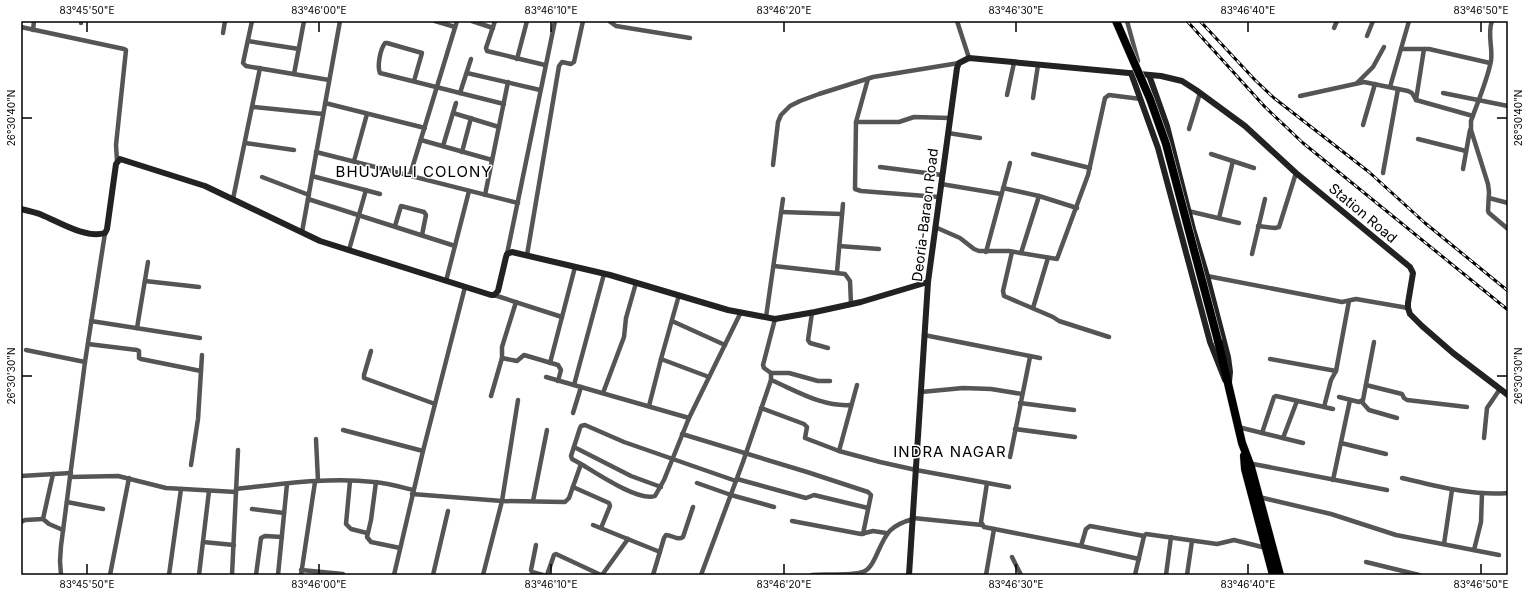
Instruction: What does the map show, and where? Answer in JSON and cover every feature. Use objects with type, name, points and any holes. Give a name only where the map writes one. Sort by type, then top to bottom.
[{"type":"highway","points":[[1116,21],[1150,99],[1166,144],[1218,341],[1273,575]]},
{"type":"highway","points":[[1247,463],[1259,497],[1280,575]]},
{"type":"street","points":[[33,30],[34,21]]},
{"type":"street","points":[[223,33],[226,21]]},
{"type":"street","points":[[252,21],[243,63],[246,66],[329,80]]},
{"type":"street","points":[[294,74],[304,21]]},
{"type":"street","points":[[302,232],[340,21]]},
{"type":"street","points":[[435,21],[455,27]]},
{"type":"street","points":[[410,175],[457,21]]},
{"type":"street","points":[[472,21],[493,28]]},
{"type":"street","points":[[495,21],[486,50],[545,65]]},
{"type":"street","points":[[517,59],[527,21]]},
{"type":"street","points":[[494,295],[498,291],[507,254],[555,21]]},
{"type":"street","points":[[527,255],[559,66],[562,62],[572,64],[574,62],[583,21]]},
{"type":"street","points":[[609,21],[616,26],[690,38]]},
{"type":"street","points":[[957,21],[968,58]]},
{"type":"street","points":[[1128,21],[1135,55],[1146,74],[1167,126],[1188,211],[1228,357],[1230,372],[1229,387]]},
{"type":"street","points":[[1334,28],[1337,21]]},
{"type":"street","points":[[1367,36],[1373,21]]},
{"type":"street","points":[[1390,87],[1409,21]]},
{"type":"street","points":[[1463,169],[1472,118],[1490,63],[1492,49],[1489,30],[1492,21]]},
{"type":"street","points":[[21,27],[126,50],[116,145],[117,161],[85,362],[63,530],[60,557],[61,575]]},
{"type":"street","points":[[248,41],[299,49]]},
{"type":"street","points":[[414,81],[422,53],[385,43],[382,46],[379,69],[380,73],[504,104]]},
{"type":"street","points":[[1356,83],[1372,67],[1384,47]]},
{"type":"street","points":[[1401,49],[1424,49],[1490,63]]},
{"type":"street","points":[[1416,100],[1424,49]]},
{"type":"street","points":[[774,165],[778,122],[784,110],[800,100],[868,79],[959,63],[968,58],[1146,74]]},
{"type":"street","points":[[460,93],[471,59]]},
{"type":"street","name":"Deoria-Baraon Road","points":[[909,575],[928,282],[956,68],[959,63]]},
{"type":"street","points":[[1007,95],[1014,63]]},
{"type":"street","points":[[1033,98],[1038,65]]},
{"type":"street","points":[[233,199],[260,68]]},
{"type":"street","points":[[467,72],[540,90]]},
{"type":"street","points":[[1131,73],[1158,148],[1210,342],[1223,376],[1229,387]]},
{"type":"street","name":"Station Road","points":[[1146,74],[1182,81],[1200,93],[1245,126],[1296,173],[1410,267],[1413,270],[1414,276],[1408,308]]},
{"type":"street","points":[[868,79],[856,122],[855,189],[861,191],[939,197]]},
{"type":"street","points":[[485,195],[508,82]]},
{"type":"street","points":[[1300,96],[1364,82],[1410,92],[1416,100],[1472,118]]},
{"type":"street","points":[[1362,125],[1375,84]]},
{"type":"street","points":[[1383,173],[1398,89]]},
{"type":"street","points":[[1189,129],[1200,93]]},
{"type":"street","points":[[1443,93],[1508,106]]},
{"type":"street","points":[[935,227],[960,238],[974,249],[986,252],[1021,253],[1057,259],[1077,208],[1090,168],[1105,98],[1110,95],[1140,99]]},
{"type":"street","points":[[325,103],[425,128]]},
{"type":"street","points":[[443,146],[456,103]]},
{"type":"street","points":[[252,107],[323,114]]},
{"type":"street","points":[[453,113],[499,127]]},
{"type":"street","points":[[354,161],[367,114]]},
{"type":"street","points":[[856,122],[899,122],[914,117],[950,118]]},
{"type":"street","points":[[462,152],[471,118]]},
{"type":"street","points":[[1472,118],[1472,136],[1488,184],[1489,213],[1508,229]]},
{"type":"street","points":[[948,133],[980,138]]},
{"type":"street","points":[[1418,139],[1466,151]]},
{"type":"street","points":[[421,140],[492,160]]},
{"type":"street","points":[[245,143],[294,150]]},
{"type":"street","points":[[316,152],[518,203]]},
{"type":"street","points":[[1033,154],[1090,168]]},
{"type":"street","points":[[1211,154],[1254,168]]},
{"type":"street","points":[[117,161],[120,159],[124,160],[205,186],[320,241],[562,317]]},
{"type":"street","points":[[1219,218],[1233,161]]},
{"type":"street","points":[[986,252],[1010,163]]},
{"type":"street","points":[[880,167],[942,175]]},
{"type":"street","points":[[1258,226],[1279,227],[1296,173]]},
{"type":"street","points":[[262,176],[308,197],[455,246]]},
{"type":"street","points":[[312,176],[380,194]]},
{"type":"street","points":[[941,184],[1001,194]]},
{"type":"street","points":[[1003,188],[1039,196],[1077,208]]},
{"type":"street","points":[[349,250],[366,190]]},
{"type":"street","points":[[446,281],[469,191]]},
{"type":"street","points":[[1021,253],[1039,196]]},
{"type":"street","points":[[1489,198],[1508,203]]},
{"type":"street","points":[[1252,254],[1265,199]]},
{"type":"street","points":[[766,317],[783,200]]},
{"type":"street","points":[[836,272],[843,204]]},
{"type":"street","points":[[394,226],[401,206],[424,212],[426,216],[422,235]]},
{"type":"street","points":[[21,209],[42,215],[70,228],[95,234],[105,233]]},
{"type":"street","points":[[1188,211],[1239,223]]},
{"type":"street","points":[[781,212],[842,214]]},
{"type":"street","points":[[839,246],[879,249]]},
{"type":"street","points":[[507,254],[512,252],[527,255],[604,274],[741,312],[775,319],[812,313],[851,304],[928,282]]},
{"type":"street","points":[[1012,252],[1003,293],[1004,296],[1034,308],[1059,321],[1109,337]]},
{"type":"street","points":[[1034,308],[1048,258]]},
{"type":"street","points":[[137,328],[148,262]]},
{"type":"street","points":[[774,266],[845,274],[849,278],[851,304]]},
{"type":"street","points":[[550,363],[575,267]]},
{"type":"street","points":[[574,385],[604,274]]},
{"type":"street","points":[[1207,276],[1342,302],[1356,299],[1408,308],[1410,314],[1453,353],[1508,395]]},
{"type":"street","points":[[145,281],[200,287]]},
{"type":"street","points":[[603,393],[624,337],[626,318],[636,283]]},
{"type":"street","points":[[394,575],[423,451],[465,287]]},
{"type":"street","points":[[649,406],[679,295]]},
{"type":"street","points":[[1324,407],[1331,380],[1336,371],[1349,301]]},
{"type":"street","points":[[491,396],[502,358],[502,347],[516,302]]},
{"type":"street","points":[[741,312],[689,418],[682,434],[672,460],[661,487],[655,496],[645,497],[616,484],[571,458],[580,428],[581,426],[585,425],[624,442],[672,460],[737,480],[806,498],[814,495],[868,508]]},
{"type":"street","points":[[812,313],[808,340],[810,343],[828,348]]},
{"type":"street","points":[[775,319],[763,365],[764,368],[771,373],[789,374],[818,381],[830,381]]},
{"type":"street","points":[[91,321],[200,338]]},
{"type":"street","points":[[672,321],[725,345]]},
{"type":"street","points":[[924,335],[1040,358]]},
{"type":"street","points":[[1361,401],[1363,400],[1374,342]]},
{"type":"street","points":[[88,344],[137,350],[139,351],[139,358],[141,360],[201,371]]},
{"type":"street","points":[[26,350],[85,362]]},
{"type":"street","points":[[371,351],[364,378],[435,404]]},
{"type":"street","points":[[502,358],[517,361],[524,355],[560,367],[558,381]]},
{"type":"street","points":[[191,465],[198,419],[202,356]]},
{"type":"street","points":[[1010,457],[1030,357]]},
{"type":"street","points":[[661,359],[709,377]]},
{"type":"street","points":[[1270,359],[1336,371]]},
{"type":"street","points":[[701,575],[737,480],[771,380],[771,373]]},
{"type":"street","points":[[546,377],[689,418]]},
{"type":"street","points":[[771,380],[822,402],[840,406],[851,405]]},
{"type":"street","points":[[840,451],[857,385]]},
{"type":"street","points":[[1366,385],[1402,394],[1404,398],[1408,400],[1467,407]]},
{"type":"street","points":[[573,414],[581,387]]},
{"type":"street","points":[[920,392],[963,388],[991,389],[1022,394]]},
{"type":"street","points":[[1484,438],[1487,408],[1500,389]]},
{"type":"street","points":[[1262,433],[1275,397],[1333,409]]},
{"type":"street","points":[[1339,397],[1361,401],[1370,410],[1397,418]]},
{"type":"street","points":[[483,575],[502,501],[518,400]]},
{"type":"street","points":[[1333,480],[1350,400]]},
{"type":"street","points":[[1283,438],[1297,401]]},
{"type":"street","points":[[1020,403],[1074,410]]},
{"type":"street","points":[[761,408],[804,424],[807,427],[805,438],[840,451],[916,470],[1009,486]]},
{"type":"street","points":[[1238,427],[1303,444]]},
{"type":"street","points":[[1015,428],[1075,436]]},
{"type":"street","points":[[343,430],[423,451]]},
{"type":"street","points":[[533,502],[547,430]]},
{"type":"street","points":[[682,434],[868,492],[871,495],[863,534]]},
{"type":"street","points":[[316,440],[317,482],[301,572],[343,574]]},
{"type":"street","points":[[1341,443],[1386,454]]},
{"type":"street","points":[[574,447],[609,466],[661,487]]},
{"type":"street","points":[[232,575],[238,450]]},
{"type":"street","points":[[1247,463],[1387,490]]},
{"type":"street","points":[[21,476],[53,474],[118,476],[157,486],[209,491],[236,491],[287,484],[317,482],[376,482],[413,492],[502,501],[533,502],[567,501],[581,464]]},
{"type":"street","points":[[43,519],[53,474]]},
{"type":"street","points":[[110,575],[129,478]]},
{"type":"street","points":[[1402,478],[1452,490],[1482,493],[1508,493]]},
{"type":"street","points":[[350,481],[346,524],[351,529],[367,532]]},
{"type":"street","points":[[376,482],[371,520],[367,532],[368,540],[371,542],[400,548]]},
{"type":"street","points":[[698,483],[731,495],[774,506]]},
{"type":"street","points":[[982,525],[987,483]]},
{"type":"street","points":[[278,575],[287,484]]},
{"type":"street","points":[[573,487],[609,503],[610,506],[601,528]]},
{"type":"street","points":[[169,575],[181,489]]},
{"type":"street","points":[[1444,544],[1452,490]]},
{"type":"street","points":[[199,575],[209,491]]},
{"type":"street","points":[[1474,550],[1481,522],[1482,493]]},
{"type":"street","points":[[1259,497],[1331,514],[1396,535],[1499,555]]},
{"type":"street","points":[[67,502],[103,509]]},
{"type":"street","points":[[653,575],[666,535],[678,539],[683,537],[693,506]]},
{"type":"street","points":[[252,508],[284,513]]},
{"type":"street","points":[[432,575],[448,511]]},
{"type":"street","points":[[812,575],[864,572],[872,564],[886,534],[894,526],[913,518],[982,525],[984,527],[1139,559]]},
{"type":"street","points":[[21,522],[24,520],[43,519],[48,524],[63,530]]},
{"type":"street","points":[[792,521],[863,534],[873,531],[886,534]]},
{"type":"street","points":[[593,525],[660,552]]},
{"type":"street","points":[[1081,546],[1086,529],[1090,526],[1144,536],[1148,534],[1221,544],[1234,540],[1266,548]]},
{"type":"street","points":[[986,575],[994,529]]},
{"type":"street","points":[[256,575],[262,538],[265,536],[282,538]]},
{"type":"street","points":[[1135,575],[1144,536]]},
{"type":"street","points":[[1166,575],[1171,538]]},
{"type":"street","points":[[547,575],[554,555],[556,554],[601,575],[628,539]]},
{"type":"street","points":[[1187,575],[1192,540]]},
{"type":"street","points":[[203,542],[234,545]]},
{"type":"street","points":[[536,545],[531,570],[532,572],[543,575]]},
{"type":"street","points":[[1012,557],[1021,575]]},
{"type":"street","points":[[1366,562],[1419,575]]},
{"type":"railway","points":[[1187,21],[1265,107],[1303,143],[1508,310]]},
{"type":"railway","points":[[1200,21],[1255,80],[1274,98],[1369,172],[1425,223],[1508,291]]},
{"type":"district","name":"BHUJAULI COLONY","points":[[414,172]]},
{"type":"district","name":"INDRA NAGAR","points":[[950,452]]}]
